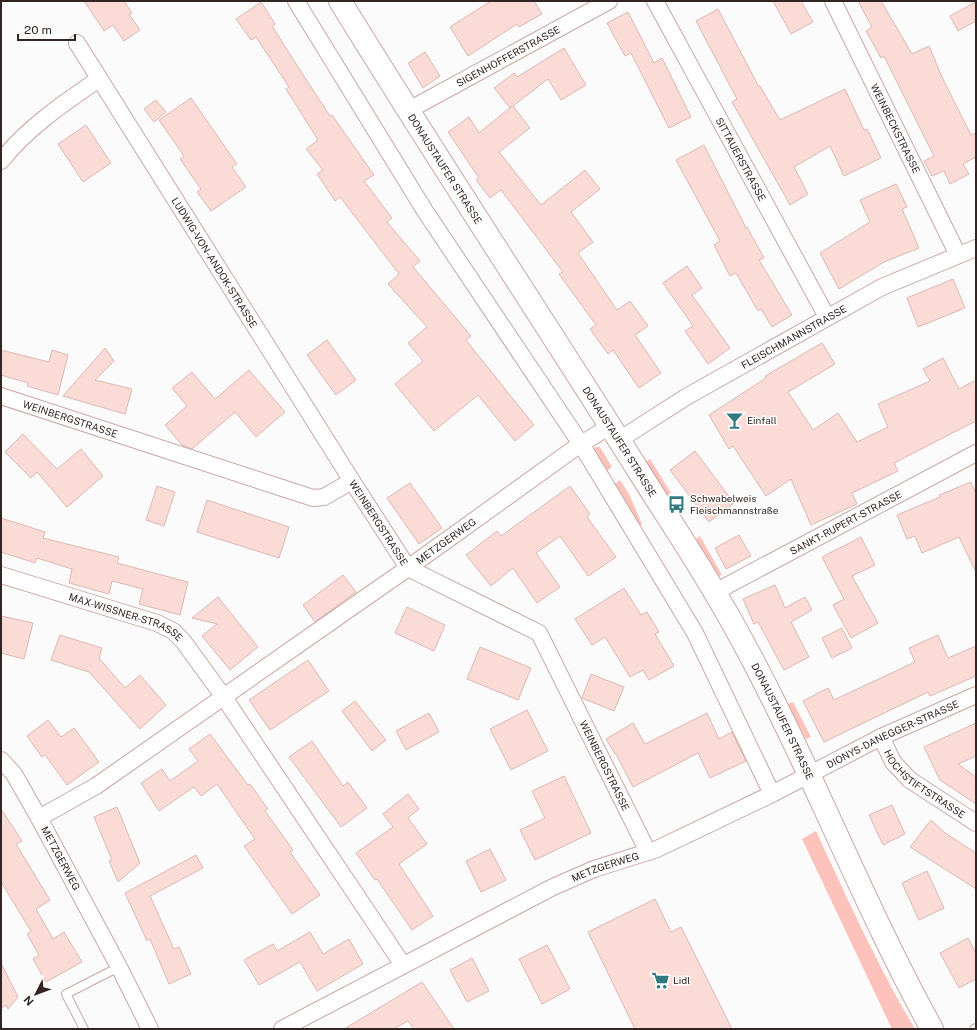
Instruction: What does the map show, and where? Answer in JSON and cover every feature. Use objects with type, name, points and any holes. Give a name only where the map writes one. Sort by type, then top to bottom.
[{"type":"main road","name":"DONAUSTAUFER STRASSE","points":[[340,1],[407,111],[615,433],[715,592],[810,774],[872,914],[903,978],[932,1029]]},
{"type":"street","points":[[296,1],[425,211],[581,444],[696,633],[772,794]]},
{"type":"street","name":"SIGENHOFFERSTRASSE","points":[[407,111],[609,1]]},
{"type":"street","name":"SITTAUERSTRASSE","points":[[655,1],[827,317]]},
{"type":"street","name":"WEINBECKSTRASSE","points":[[833,1],[958,255]]},
{"type":"street","name":"LUDWIG-VON-ANDOK-STRASSE","points":[[77,43],[352,481]]},
{"type":"street","points":[[1,161],[35,126],[55,109],[99,79]]},
{"type":"street","name":"FLEISCHMANNSTRASSE","points":[[615,433],[686,397],[882,287],[976,248]]},
{"type":"street","name":"WEINBERGSTRASSE","points":[[1,396],[313,498],[324,498],[352,481],[408,568],[539,632],[648,852]]},
{"type":"street","name":"METZGERWEG","points":[[150,1029],[119,967],[39,818],[96,786],[408,568],[581,444],[615,433]]},
{"type":"street","name":"SANKT-RUPERT-STRASSE","points":[[715,592],[976,453]]},
{"type":"street","name":"MAX-WISSNER-STRASSE","points":[[1,575],[157,623],[173,631],[183,640],[223,696]]},
{"type":"street","name":"DIONYS-DANEGGER-STRASSE","points":[[810,774],[881,737],[976,695]]},
{"type":"street","points":[[223,696],[403,965]]},
{"type":"street","name":"HOCHSTIFTSTRASSE","points":[[881,737],[893,762],[910,780],[976,823]]},
{"type":"street","points":[[1,760],[14,774],[39,818]]},
{"type":"street","name":"METZGERWEG","points":[[282,1029],[553,887],[594,869],[648,852],[772,794],[810,774]]},
{"type":"lane","points":[[84,1029],[66,994],[119,967]]},
{"type":"shaded area","points":[[596,447],[600,447],[612,467],[608,470],[608,474],[592,450]]},
{"type":"shaded area","points":[[650,459],[671,493],[663,499],[641,464]]},
{"type":"shaded area","points":[[620,480],[629,494],[642,524],[640,525],[623,500],[609,488]]},
{"type":"shaded area","points":[[700,536],[722,575],[718,576],[692,542]]},
{"type":"shaded area","points":[[793,702],[811,737],[806,739],[788,704]]},
{"type":"shaded area","points":[[816,831],[875,956],[915,1029],[892,1029],[802,839]]},
{"type":"building","points":[[84,1],[124,1],[132,13],[129,14],[140,30],[124,41],[113,25],[104,31]]},
{"type":"building","points":[[491,1],[534,1],[542,14],[519,27],[517,24],[468,56],[450,27]]},
{"type":"building","points":[[773,1],[801,1],[813,22],[791,34]]},
{"type":"building","points":[[858,1],[881,1],[912,54],[929,46],[942,77],[971,135],[976,133],[976,157],[963,164],[969,174],[950,184],[944,171],[932,176],[924,161],[934,156],[884,56],[881,58],[866,31],[872,27]]},
{"type":"building","points":[[261,2],[275,24],[272,26],[330,116],[332,115],[374,175],[364,181],[392,218],[387,222],[420,261],[413,267],[471,336],[466,340],[534,425],[515,441],[478,395],[434,431],[395,384],[423,361],[408,343],[427,327],[388,284],[399,274],[340,197],[335,201],[317,174],[323,170],[306,149],[318,140],[286,89],[289,87],[256,37],[251,40],[236,19]]},
{"type":"building","points":[[976,2],[976,21],[958,31],[950,16]]},
{"type":"building","points":[[718,9],[759,87],[760,86],[780,120],[845,89],[864,130],[867,129],[881,158],[844,176],[830,146],[794,167],[808,194],[790,205],[732,102],[737,99],[696,21]]},
{"type":"building","points":[[628,12],[654,63],[662,58],[691,117],[669,128],[631,53],[625,56],[607,23]]},
{"type":"building","points":[[564,48],[586,85],[561,100],[548,79],[513,106],[530,128],[499,152],[541,205],[585,170],[600,189],[571,212],[593,242],[578,253],[617,310],[630,301],[648,326],[635,335],[661,373],[639,388],[613,350],[608,354],[590,329],[596,325],[559,274],[563,272],[501,190],[490,198],[476,180],[479,178],[448,132],[469,117],[479,133],[510,108],[494,88],[514,73],[517,77]]},
{"type":"building","points":[[425,52],[440,76],[423,88],[408,63]]},
{"type":"building","points":[[191,98],[237,164],[232,167],[246,187],[211,211],[197,192],[201,189],[180,159],[184,156],[159,120]]},
{"type":"building","points":[[156,100],[166,112],[154,122],[144,109]]},
{"type":"building","points":[[86,125],[111,163],[83,182],[58,144]]},
{"type":"building","points":[[704,145],[746,228],[747,227],[764,258],[759,260],[792,315],[772,327],[761,309],[758,311],[736,273],[730,276],[714,245],[720,241],[676,160]]},
{"type":"building","points":[[896,184],[907,207],[902,209],[919,248],[884,262],[839,289],[820,253],[870,222],[860,200]]},
{"type":"building","points":[[687,266],[702,288],[692,295],[730,348],[708,364],[685,331],[693,326],[663,283]]},
{"type":"building","points":[[953,279],[965,308],[918,327],[907,298]]},
{"type":"building","points":[[327,340],[356,380],[336,395],[307,355]]},
{"type":"building","points":[[822,343],[835,364],[788,392],[813,430],[838,413],[857,442],[888,427],[878,404],[930,381],[923,369],[943,358],[959,389],[976,380],[976,421],[894,463],[898,471],[852,493],[857,504],[811,525],[791,479],[766,496],[733,446],[729,449],[709,415],[766,378],[765,376]]},
{"type":"building","points":[[105,348],[114,361],[95,380],[132,389],[125,414],[63,396]]},
{"type":"building","points":[[1,350],[49,362],[52,350],[68,355],[58,395],[27,386],[28,383],[1,375]]},
{"type":"building","points":[[249,370],[285,412],[256,437],[235,412],[192,449],[182,445],[165,425],[187,406],[172,388],[192,372],[215,399]]},
{"type":"building","points":[[23,434],[57,469],[81,449],[103,476],[67,507],[37,472],[31,478],[5,452]]},
{"type":"building","points":[[695,451],[734,503],[709,522],[670,470]]},
{"type":"building","points":[[971,482],[976,494],[976,572],[959,537],[922,553],[915,536],[907,539],[897,515]]},
{"type":"building","points":[[410,483],[442,528],[419,544],[387,498]]},
{"type":"building","points":[[157,486],[175,492],[164,526],[146,520]]},
{"type":"building","points":[[570,486],[590,514],[587,517],[616,557],[588,576],[560,536],[536,553],[560,587],[537,603],[513,568],[491,586],[466,555],[497,531],[501,536]]},
{"type":"building","points":[[207,500],[289,527],[279,558],[197,532]]},
{"type":"building","points":[[1,518],[45,532],[43,538],[119,557],[117,563],[188,582],[180,615],[139,604],[143,589],[112,581],[109,594],[69,583],[72,569],[37,558],[35,563],[1,552]]},
{"type":"building","points":[[739,535],[751,556],[726,569],[715,548]]},
{"type":"building","points":[[861,537],[875,565],[852,576],[878,623],[851,638],[833,605],[844,599],[822,557]]},
{"type":"building","points":[[343,575],[356,592],[315,622],[303,605]]},
{"type":"building","points":[[775,585],[785,608],[805,597],[812,610],[791,622],[809,657],[784,670],[758,622],[754,624],[743,599]]},
{"type":"building","points":[[624,588],[641,615],[647,612],[659,632],[655,634],[674,666],[649,680],[643,670],[630,677],[605,637],[592,645],[575,619]]},
{"type":"building","points":[[218,597],[258,647],[230,670],[202,636],[217,624],[192,618]]},
{"type":"building","points":[[407,607],[445,625],[434,651],[395,633]]},
{"type":"building","points":[[1,616],[33,623],[24,659],[1,653]]},
{"type":"building","points":[[842,628],[852,648],[832,658],[822,638]]},
{"type":"building","points":[[60,635],[102,648],[99,658],[125,688],[140,675],[166,705],[140,729],[89,672],[51,660]]},
{"type":"building","points":[[938,635],[948,658],[976,646],[976,676],[930,696],[928,692],[824,742],[803,701],[828,688],[834,700],[915,662],[909,648]]},
{"type":"building","points":[[480,647],[531,668],[518,700],[467,679]]},
{"type":"building","points":[[308,660],[329,691],[270,730],[249,700]]},
{"type":"building","points":[[591,674],[624,687],[614,711],[582,698]]},
{"type":"building","points":[[355,701],[386,740],[372,751],[342,711]]},
{"type":"building","points":[[527,710],[548,751],[511,770],[490,729]]},
{"type":"building","points":[[429,713],[439,732],[406,750],[396,731]]},
{"type":"building","points":[[707,713],[719,739],[732,732],[746,761],[710,778],[698,753],[633,787],[616,754],[606,739],[633,723],[645,744]]},
{"type":"building","points":[[48,720],[61,737],[74,728],[99,762],[67,785],[45,755],[42,757],[27,736]]},
{"type":"building","points":[[976,723],[976,756],[958,764],[976,777],[976,804],[940,780],[924,747]]},
{"type":"building","points":[[210,734],[268,809],[265,811],[293,850],[290,852],[320,895],[292,914],[244,846],[255,839],[217,784],[201,796],[194,787],[159,811],[141,783],[162,769],[170,781],[198,761],[189,749]]},
{"type":"building","points":[[312,741],[343,786],[348,782],[367,808],[341,827],[289,757]]},
{"type":"building","points":[[564,776],[591,833],[535,860],[520,830],[545,818],[532,791]]},
{"type":"building","points":[[408,794],[419,809],[408,818],[427,844],[399,864],[433,916],[412,930],[377,879],[375,880],[356,853],[393,827],[383,814]]},
{"type":"building","points":[[892,805],[905,834],[883,845],[869,815]]},
{"type":"building","points":[[117,807],[140,863],[118,882],[109,861],[112,860],[94,817]]},
{"type":"building","points":[[1,809],[22,841],[16,844],[50,900],[36,909],[53,939],[64,932],[82,962],[46,982],[33,959],[39,955],[27,934],[31,931],[1,882]]},
{"type":"building","points":[[931,820],[945,833],[976,853],[976,889],[910,847]]},
{"type":"building","points":[[490,849],[506,880],[481,892],[466,861]]},
{"type":"building","points":[[196,855],[203,868],[150,896],[174,949],[179,947],[191,974],[169,984],[150,939],[147,941],[125,893]]},
{"type":"building","points":[[927,871],[944,908],[919,920],[902,883]]},
{"type":"building","name":"Lidl","points":[[655,899],[671,932],[681,927],[732,1029],[635,1029],[588,932]]},
{"type":"building","points":[[310,932],[323,954],[349,939],[363,964],[317,991],[300,962],[259,985],[244,960],[273,944],[277,951]]},
{"type":"building","points":[[968,938],[976,953],[976,979],[959,988],[940,953]]},
{"type":"building","points":[[547,945],[570,989],[542,1004],[519,959]]},
{"type":"building","points":[[472,958],[489,991],[467,1002],[450,970]]},
{"type":"building","points":[[1,963],[18,997],[8,1009],[6,1005],[1,1008]]},
{"type":"building","points":[[422,982],[454,1029],[414,1029],[408,1021],[393,1029],[344,1029]]},
{"type":"place","name":"Einfall","points":[[734,420]]},
{"type":"place","name":"Schwabelweis Fleischmannstraße","points":[[677,504]]},
{"type":"place","name":"Lidl","points":[[660,980]]}]
